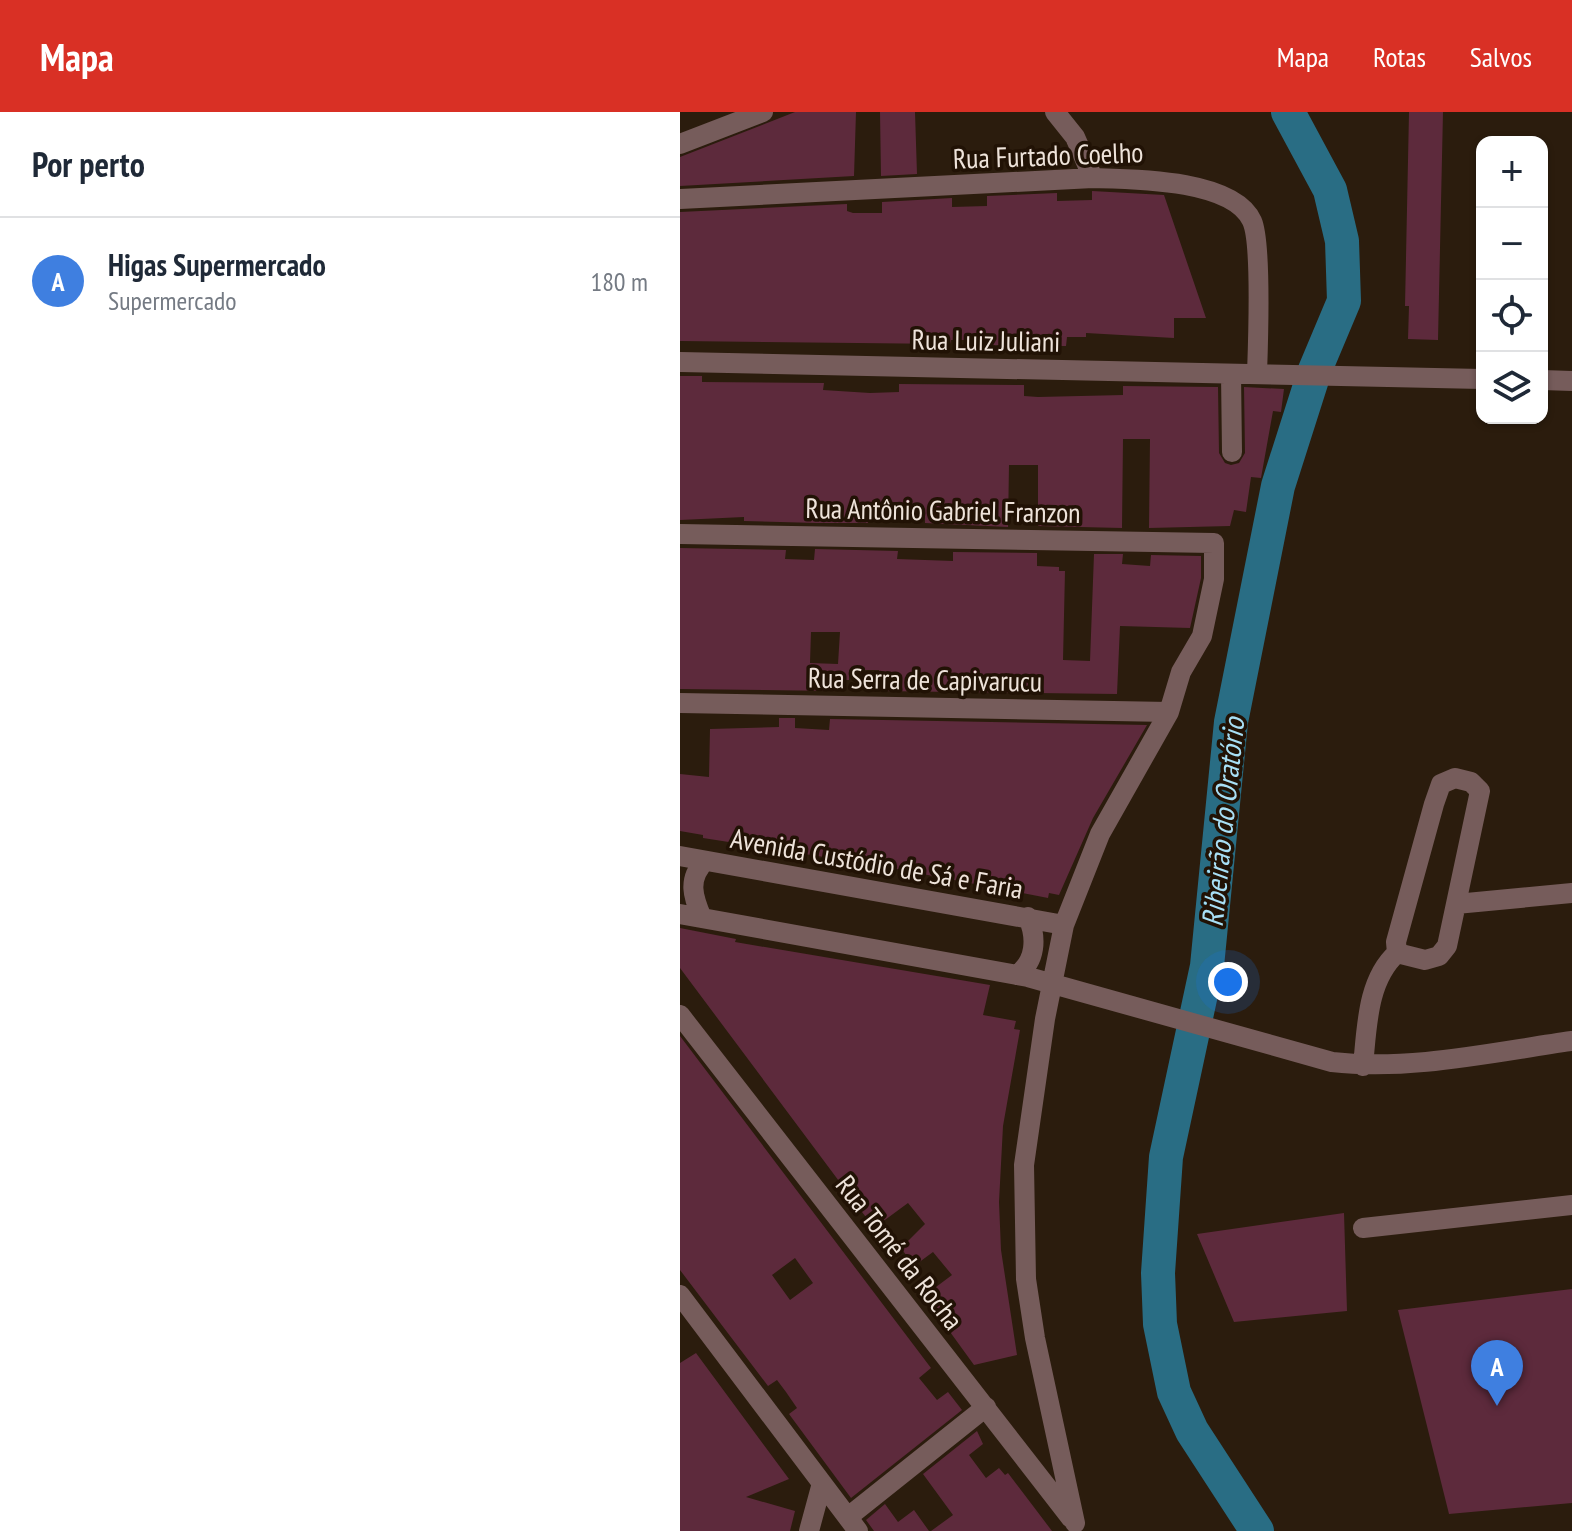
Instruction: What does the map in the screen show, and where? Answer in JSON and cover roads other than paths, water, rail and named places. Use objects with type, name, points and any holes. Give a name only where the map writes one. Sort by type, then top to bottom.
[{"type":"street","points":[[680,144],[763,112]]},
{"type":"street","points":[[1055,112],[1075,137],[1093,178]]},
{"type":"street","name":"Rua Furtado Coelho","points":[[680,199],[1093,178],[1157,179],[1200,188],[1247,213],[1256,234],[1257,374]]},
{"type":"street","name":"Rua Luiz Juliani","points":[[680,362],[1476,379]]},
{"type":"street","points":[[1231,374],[1232,452]]},
{"type":"street","points":[[1548,380],[1572,381]]},
{"type":"street","name":"Rua Antônio Gabriel Franzon","points":[[680,534],[1209,543],[1214,579],[1204,632],[1181,672],[1169,712]]},
{"type":"street","name":"Rua Serra de Capivarucu","points":[[680,703],[1169,712]]},
{"type":"street","points":[[1078,1527],[1035,1338],[1026,1279],[1024,1165],[1043,1034],[1064,925],[1100,834],[1169,712]]},
{"type":"street","points":[[1363,1066],[1367,1023],[1379,973],[1397,953],[1396,942],[1441,784],[1455,778],[1471,782],[1480,791],[1447,946],[1439,956],[1425,960],[1397,953]]},
{"type":"street","name":"Avenida Custódio de Sá e Faria","points":[[680,856],[1064,925]]},
{"type":"street","points":[[702,918],[692,892],[694,875],[705,861]]},
{"type":"street","points":[[1456,904],[1572,893]]},
{"type":"street","points":[[680,914],[1017,975],[1283,1050],[1363,1066],[1408,1064],[1572,1041]]},
{"type":"street","points":[[1017,975],[1032,956],[1033,929],[1028,917]]},
{"type":"street","name":"Rua Tomé da Rocha","points":[[680,1015],[1078,1527]]},
{"type":"street","points":[[1363,1228],[1572,1205]]},
{"type":"street","points":[[680,1295],[853,1524],[986,1407]]},
{"type":"street","points":[[809,1531],[822,1483]]},
{"type":"waterway","name":"Ribeirão do Oratório","points":[[1257,1531],[1192,1431],[1174,1392],[1160,1324],[1158,1273],[1166,1157],[1207,966],[1231,722],[1278,486],[1315,370],[1344,301],[1342,241],[1330,190],[1288,112]]},
{"type":"place","name":"Higas Supermercado","points":[[1497,1406]]}]
